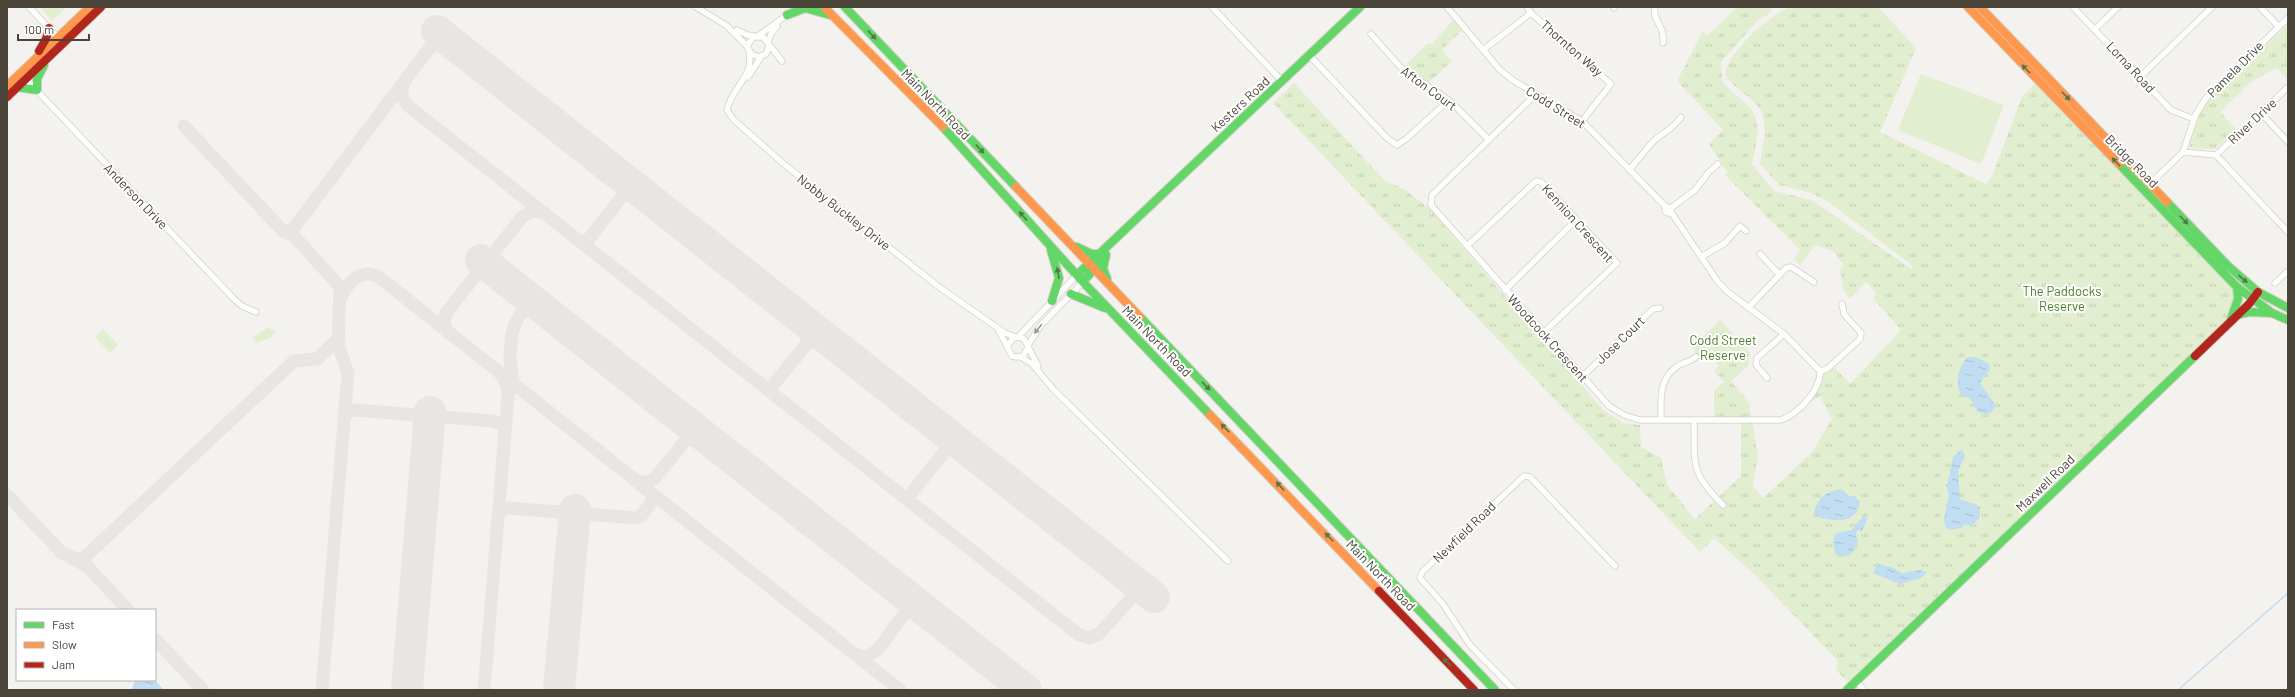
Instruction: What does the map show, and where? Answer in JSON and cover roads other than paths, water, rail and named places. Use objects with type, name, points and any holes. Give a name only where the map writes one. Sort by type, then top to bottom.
[{"type":"main road","points":[[17,87],[37,90],[38,76],[60,40],[90,7]]},
{"type":"main road","points":[[24,73],[60,40],[101,7]]},
{"type":"main road","points":[[786,16],[794,7]]},
{"type":"main road","name":"Main North Road","points":[[824,7],[969,155],[1083,282],[1474,690]]},
{"type":"main road","name":"Main North Road","points":[[845,7],[1495,690]]},
{"type":"main road","name":"Kesters Road","points":[[1077,275],[1091,266],[1137,220],[1360,7]]},
{"type":"main road","name":"Bridge Road","points":[[1968,7],[1993,34],[2228,266],[2258,292],[2288,308]]},
{"type":"main road","name":"Bridge Road","points":[[1980,7],[2147,187],[2237,287],[2252,300],[2272,313],[2288,320]]},
{"type":"main road","points":[[786,16],[801,8],[810,8],[832,15]]},
{"type":"main road","points":[[7,97],[17,87],[24,73],[43,46],[49,28]]},
{"type":"main road","points":[[1993,34],[2000,28]]},
{"type":"main road","points":[[7,86],[53,53]]},
{"type":"main road","points":[[1068,242],[1091,253],[1103,254],[1102,268],[1111,287]]},
{"type":"main road","points":[[1049,245],[1059,278],[1052,301]]},
{"type":"main road","name":"Kesters Road","points":[[1083,282],[1091,266]]},
{"type":"main road","points":[[2234,318],[2239,293],[2237,287]]},
{"type":"main road","name":"Maxwell Road","points":[[1847,690],[2234,318],[2258,292]]},
{"type":"main road","points":[[1071,294],[1112,312]]},
{"type":"main road","points":[[2234,318],[2249,312],[2272,313]]},
{"type":"street","points":[[30,7],[60,40]]},
{"type":"street","points":[[696,7],[727,26],[747,35],[766,39],[782,61],[763,56],[753,56],[727,26]]},
{"type":"street","points":[[1212,7],[1282,81]]},
{"type":"street","name":"Codd Street","points":[[1447,7],[1500,70],[1536,94],[1582,121],[1669,209],[1718,282],[1748,308],[1784,334],[1820,371]]},
{"type":"street","name":"Thornton Way","points":[[1527,7],[1531,13],[1611,84],[1582,121]]},
{"type":"street","points":[[1655,7],[1654,14],[1664,34],[1663,43]]},
{"type":"street","name":"Lorna Road","points":[[2074,7],[2171,110],[2194,118]]},
{"type":"street","points":[[2095,29],[2118,7]]},
{"type":"street","points":[[2140,77],[2212,7]]},
{"type":"street","points":[[2260,7],[2279,26]]},
{"type":"street","name":"Thornton Way","points":[[1483,50],[1531,13]]},
{"type":"street","points":[[748,49],[749,41],[786,16]]},
{"type":"street","points":[[763,56],[769,45],[771,34],[786,16]]},
{"type":"street","name":"Pamela Drive","points":[[2147,187],[2183,152],[2194,118],[2210,93],[2288,18]]},
{"type":"street","name":"Afton Court","points":[[1371,34],[1403,70],[1450,100],[1489,140]]},
{"type":"street","name":"Nobby Buckley Drive","points":[[743,81],[750,66],[748,49]]},
{"type":"street","points":[[1309,55],[1387,138],[1397,144],[1406,139],[1450,100]]},
{"type":"street","name":"Nobby Buckley Drive","points":[[763,56],[743,81],[728,104],[727,110],[734,120],[785,165],[927,278],[995,326],[1016,337]]},
{"type":"street","name":"Anderson Drive","points":[[24,73],[37,90],[234,299],[242,306],[256,312]]},
{"type":"street","name":"River Drive","points":[[2216,156],[2288,87]]},
{"type":"street","name":"Woodcock Crescent","points":[[1536,94],[1432,196],[1430,200],[1431,205],[1609,406],[1624,415],[1640,420],[1773,420],[1789,417],[1803,406],[1821,378],[1820,371]]},
{"type":"street","points":[[2260,113],[2288,142]]},
{"type":"street","points":[[1630,169],[1651,144],[1664,133],[1673,129],[1681,118]]},
{"type":"street","points":[[2183,152],[2216,156],[2288,232]]},
{"type":"street","points":[[1669,209],[1695,190],[1708,173],[1718,164]]},
{"type":"street","name":"Kennion Crescent","points":[[1467,246],[1536,182],[1541,182],[1617,263],[1543,333]]},
{"type":"street","points":[[1505,290],[1576,220]]},
{"type":"street","points":[[1701,257],[1725,243],[1740,226],[1746,231]]},
{"type":"street","points":[[1760,254],[1780,275]]},
{"type":"street","points":[[1748,308],[1786,268],[1792,267],[1814,282]]},
{"type":"street","points":[[2275,283],[2288,271]]},
{"type":"street","name":"Kesters Road","points":[[1016,337],[1077,275]]},
{"type":"street","name":"Kesters Road","points":[[1028,346],[1041,325],[1083,282]]},
{"type":"street","points":[[1820,371],[1827,369],[1860,339],[1861,333],[1844,314],[1842,304]]},
{"type":"street","name":"Jose Court","points":[[1582,376],[1652,309],[1660,308]]},
{"type":"street","name":"Nobby Buckley Drive","points":[[995,326],[1003,336],[1008,347]]},
{"type":"street","points":[[1767,378],[1756,365],[1757,358],[1784,334]]},
{"type":"street","points":[[1045,378],[1024,339],[1016,337],[1010,340],[1008,347],[1012,356],[1021,357],[1032,364],[1045,378],[1228,561]]},
{"type":"street","points":[[1021,357],[1026,352],[1028,346]]},
{"type":"street","points":[[1661,420],[1661,394],[1666,378],[1679,365],[1691,362],[1696,357]]},
{"type":"street","points":[[1694,420],[1695,464],[1699,478],[1723,505]]},
{"type":"street","name":"Newfield Road","points":[[1514,690],[1470,645],[1443,604],[1424,585],[1420,578],[1422,572],[1524,476],[1530,477],[1615,566]]},
{"type":"street","points":[[1856,681],[1864,690]]},
{"type":"water","points":[[1968,357],[1976,357],[1988,363],[1990,369],[1980,383],[1996,406],[1992,412],[1986,414],[1978,412],[1970,399],[1960,392],[1958,387],[1958,376],[1962,365]]},
{"type":"water","points":[[1962,449],[1965,456],[1958,471],[1960,499],[1980,507],[1980,517],[1973,525],[1964,525],[1961,528],[1949,530],[1945,526],[1944,518],[1949,496],[1947,486],[1953,457]]},
{"type":"water","points":[[1842,489],[1849,496],[1855,496],[1860,502],[1854,515],[1844,520],[1831,520],[1817,517],[1814,513],[1815,507],[1820,499],[1827,493]]},
{"type":"water","points":[[1865,514],[1867,520],[1862,531],[1857,530],[1856,534],[1858,546],[1849,556],[1836,555],[1833,542],[1836,533],[1852,530]]},
{"type":"water","points":[[1877,564],[1891,567],[1902,573],[1920,570],[1927,572],[1921,578],[1900,584],[1873,573]]},
{"type":"water","points":[[135,681],[156,681],[164,690],[132,690]]},
{"type":"waterway","points":[[2178,690],[2288,593]]},
{"type":"park label","name":"The Paddocks Reserve","points":[[2062,298]]},
{"type":"park label","name":"Codd Street Reserve","points":[[1723,348]]}]
